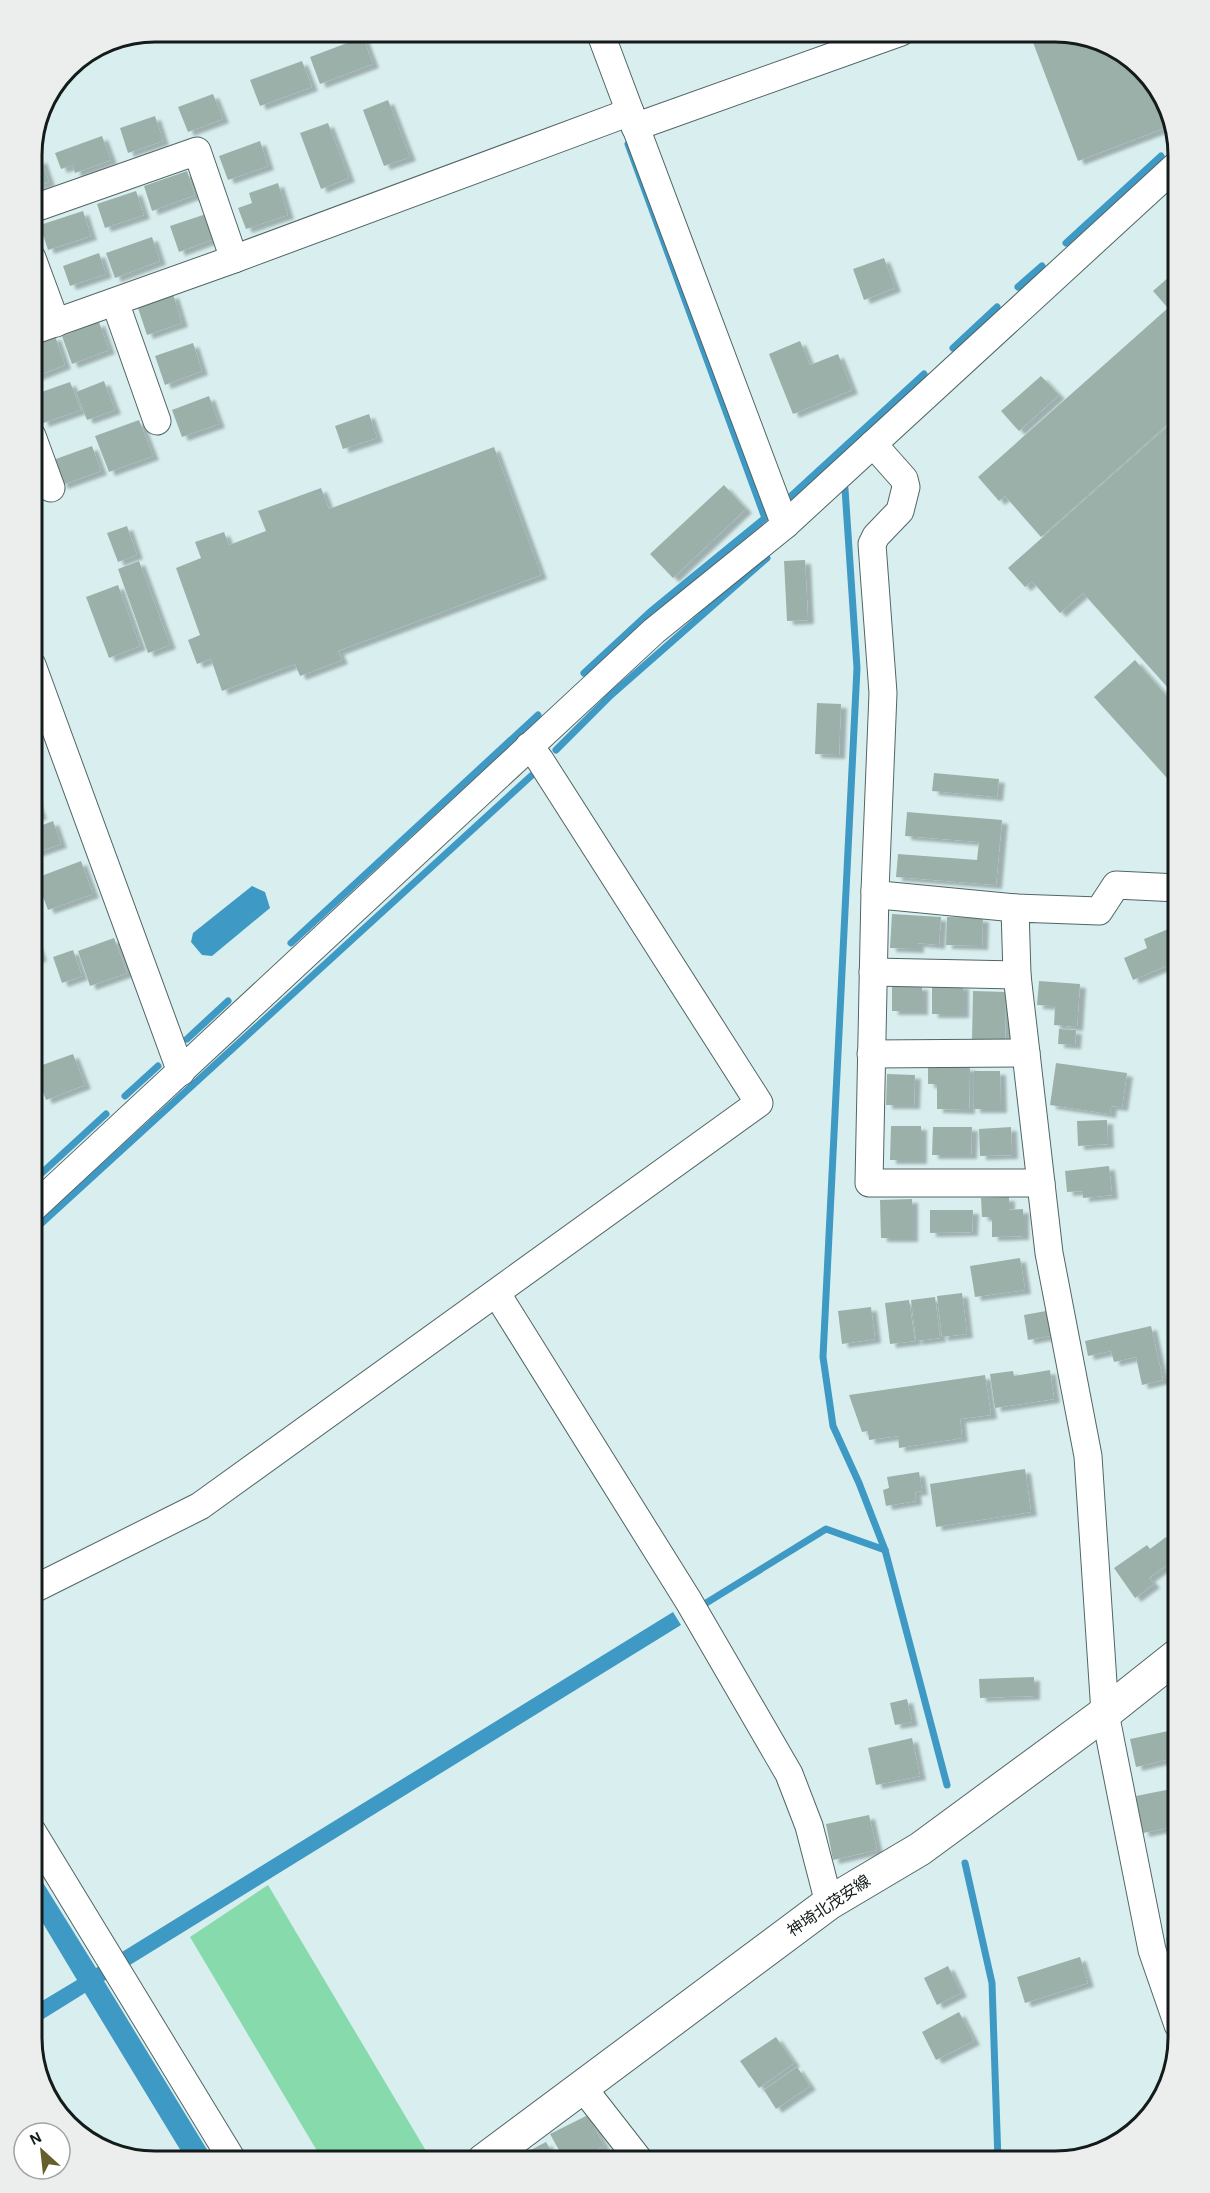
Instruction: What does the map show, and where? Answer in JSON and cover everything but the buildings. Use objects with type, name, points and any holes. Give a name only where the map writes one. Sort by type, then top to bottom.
[{"type":"main road","name":"神埼北茂安線","points":[[497,2151],[829,1903],[920,1849],[1105,1713],[1168,1664]]},
{"type":"street","points":[[604,42],[785,525]]},
{"type":"street","points":[[44,327],[633,119],[870,42]]},
{"type":"street","points":[[42,205],[197,151],[234,259]]},
{"type":"street","points":[[42,1200],[654,632],[785,525],[1168,174]]},
{"type":"street","points":[[115,302],[157,421]]},
{"type":"street","points":[[873,444],[904,479],[906,487],[900,510],[876,536],[872,544],[883,693],[875,891],[869,1182],[1041,1183]]},
{"type":"street","points":[[42,463],[51,488]]},
{"type":"street","points":[[42,701],[181,1072]]},
{"type":"street","points":[[42,1585],[200,1506],[497,1294],[759,1102],[529,746]]},
{"type":"street","points":[[875,891],[880,896],[1015,908],[1099,910],[1116,885],[1168,887]]},
{"type":"street","points":[[1015,908],[1017,975],[1049,1253],[1088,1456],[1105,1713],[1152,1950],[1168,1994]]},
{"type":"street","points":[[873,972],[1017,975]]},
{"type":"street","points":[[871,1054],[1026,1053]]},
{"type":"street","points":[[497,1294],[694,1610],[789,1774],[809,1826],[829,1903]]},
{"type":"street","points":[[42,1847],[227,2151]]},
{"type":"street","points":[[583,2088],[632,2151]]},
{"type":"green space","points":[[268,1885],[426,2151],[317,2151],[190,1937]]},
{"type":"water","points":[[252,886],[265,892],[270,908],[212,956],[202,955],[191,942],[193,933]]},
{"type":"water","points":[[673,1612],[681,1625],[104,1981],[208,2151],[181,2151],[85,1993],[42,2020],[42,2001],[77,1980],[42,1922],[42,1881],[96,1968]]},
{"type":"waterway","points":[[584,673],[650,612],[765,518],[628,144]]},
{"type":"waterway","points":[[1066,243],[1161,156]]},
{"type":"waterway","points":[[1018,287],[1042,266]]},
{"type":"waterway","points":[[953,348],[997,307]]},
{"type":"waterway","points":[[791,496],[924,374]]},
{"type":"waterway","points":[[845,489],[857,668],[823,1357],[833,1426],[859,1483],[885,1550],[947,1785]]},
{"type":"waterway","points":[[556,750],[611,695],[767,558]]},
{"type":"waterway","points":[[291,943],[538,715]]},
{"type":"waterway","points":[[42,1223],[531,776]]},
{"type":"waterway","points":[[187,1039],[228,1001]]},
{"type":"waterway","points":[[125,1096],[158,1066]]},
{"type":"waterway","points":[[42,1173],[106,1114]]},
{"type":"waterway","points":[[698,1608],[826,1529],[885,1550]]},
{"type":"waterway","points":[[965,1863],[992,1983],[998,2151]]}]
